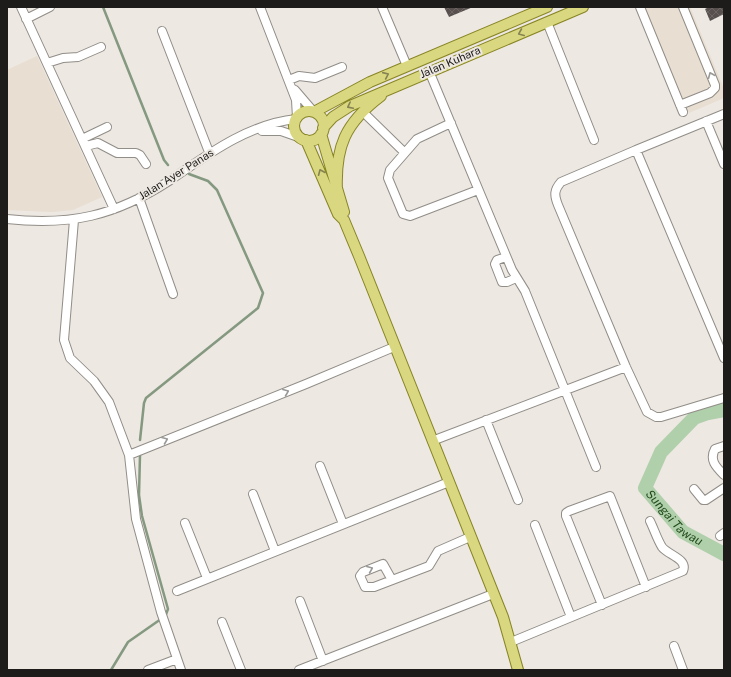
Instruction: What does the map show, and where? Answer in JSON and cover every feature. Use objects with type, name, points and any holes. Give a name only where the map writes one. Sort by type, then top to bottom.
[{"type":"main road","name":"Jalan Kuhara","points":[[313,111],[370,82],[534,9],[547,7]]},
{"type":"main road","name":"Jalan Kuhara","points":[[322,131],[338,113],[394,86],[583,7]]},
{"type":"main road","points":[[337,191],[337,156],[345,136],[363,112],[394,86]]},
{"type":"main road","points":[[344,220],[338,214],[303,139],[295,130],[296,118],[304,112],[313,111],[322,118],[322,131],[337,191],[344,211],[344,220],[493,594],[511,642],[517,670]]},
{"type":"main road","points":[[303,139],[312,140],[322,131]]},
{"type":"street","points":[[21,7],[114,209]]},
{"type":"street","points":[[26,19],[50,7]]},
{"type":"street","points":[[260,7],[290,81],[296,100],[296,118]]},
{"type":"street","points":[[382,7],[407,66]]},
{"type":"street","points":[[642,8],[681,109],[710,93],[715,88],[683,7]]},
{"type":"street","points":[[547,22],[594,140]]},
{"type":"street","points":[[162,31],[209,152]]},
{"type":"street","points":[[47,63],[63,58],[78,57],[101,47]]},
{"type":"street","points":[[290,81],[299,76],[315,78],[342,67]]},
{"type":"street","points":[[429,71],[506,257],[516,278],[525,292],[596,467]]},
{"type":"street","points":[[290,81],[313,111]]},
{"type":"street","points":[[363,112],[404,152]]},
{"type":"street","points":[[724,114],[561,182],[556,188],[555,196],[626,367],[647,412],[656,417],[724,398]]},
{"type":"street","name":"Jalan Ayer Panas","points":[[7,219],[24,221],[74,220],[114,209],[139,198],[168,181],[209,152],[274,123],[296,118]]},
{"type":"street","points":[[706,121],[724,164]]},
{"type":"street","points":[[451,123],[427,133],[418,139],[404,152],[388,174],[403,214],[410,216],[478,190]]},
{"type":"street","points":[[84,142],[107,127]]},
{"type":"street","name":"Jalan Ayer Panas","points":[[249,133],[271,130],[281,131],[303,139]]},
{"type":"street","points":[[84,142],[98,143],[117,153],[136,153],[140,155],[146,164]]},
{"type":"street","points":[[636,150],[724,358]]},
{"type":"street","points":[[139,198],[173,294]]},
{"type":"street","points":[[74,220],[64,340],[70,358],[94,381],[109,402],[129,455],[136,519],[161,612],[181,670]]},
{"type":"street","points":[[506,257],[497,260],[495,264],[502,282],[507,282],[516,278]]},
{"type":"street","points":[[129,455],[394,347]]},
{"type":"street","points":[[432,441],[626,367]]},
{"type":"street","points":[[486,420],[518,500]]},
{"type":"street","points":[[724,446],[715,448],[713,461],[724,475]]},
{"type":"street","points":[[320,466],[343,524]]},
{"type":"street","points":[[177,591],[449,482]]},
{"type":"street","points":[[694,489],[703,500],[706,500],[724,488]]},
{"type":"street","points":[[253,494],[275,551]]},
{"type":"street","points":[[602,605],[566,516],[569,511],[610,496],[646,587]]},
{"type":"street","points":[[511,642],[679,574],[684,567],[681,560],[663,548],[650,521]]},
{"type":"street","points":[[185,523],[207,578]]},
{"type":"street","points":[[535,525],[572,617]]},
{"type":"street","points":[[392,580],[429,566],[438,552],[470,537]]},
{"type":"street","points":[[299,670],[493,594]]},
{"type":"street","points":[[300,601],[323,661]]},
{"type":"street","points":[[222,622],[241,670]]},
{"type":"street","points":[[674,646],[683,670]]},
{"type":"street","points":[[148,670],[158,668],[177,659]]},
{"type":"shaded area","points":[[644,7],[690,7],[724,89],[724,98],[689,113]]},
{"type":"shaded area","points":[[37,56],[102,197],[73,210],[52,212],[7,210],[7,70]]},
{"type":"building","points":[[444,7],[473,7],[449,17]]},
{"type":"building","points":[[709,7],[724,7],[724,14],[710,21],[705,9]]},
{"type":"waterway","points":[[103,7],[164,160],[168,165]]},
{"type":"waterway","points":[[140,440],[144,403],[146,398],[258,308],[263,293],[217,190],[208,181],[189,174]]},
{"type":"waterway","name":"Sungai Tawau","points":[[724,410],[708,413],[694,418],[661,452],[645,488],[683,532],[724,554]]},
{"type":"waterway","points":[[140,455],[139,495],[142,516],[168,609],[165,617]]},
{"type":"waterway","points":[[111,670],[128,642],[161,619]]}]
